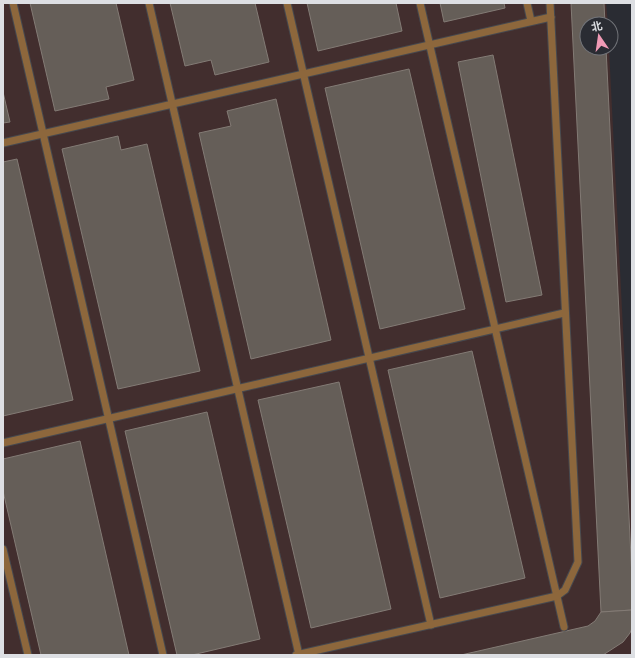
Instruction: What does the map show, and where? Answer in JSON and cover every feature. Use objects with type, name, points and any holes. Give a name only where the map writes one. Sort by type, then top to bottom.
[{"type":"lane","points":[[12,3],[163,655]]},
{"type":"lane","points":[[149,3],[298,655],[557,596],[565,590],[578,562],[564,313],[550,3]]},
{"type":"lane","points":[[287,3],[431,624]]},
{"type":"lane","points":[[420,3],[564,627]]},
{"type":"lane","points":[[527,3],[531,21]]},
{"type":"lane","points":[[3,143],[551,17]]},
{"type":"lane","points":[[3,443],[564,313]]},
{"type":"lane","points":[[3,549],[28,655]]},
{"type":"shaded area","points":[[3,3],[606,3],[607,16],[579,16],[579,56],[609,56],[632,510],[632,655],[3,655]]},
{"type":"building","points":[[30,3],[116,3],[134,80],[106,87],[109,99],[55,111]]},
{"type":"building","points":[[170,3],[255,3],[269,62],[215,75],[211,60],[185,66]]},
{"type":"building","points":[[307,3],[396,3],[402,31],[318,51]]},
{"type":"building","points":[[440,3],[504,3],[505,8],[444,22]]},
{"type":"building","points":[[571,3],[604,3],[605,16],[579,16],[579,56],[606,56],[632,578],[632,610],[601,612]]},
{"type":"building","points":[[493,55],[542,295],[506,302],[458,62]]},
{"type":"building","points":[[409,69],[465,309],[380,329],[325,88]]},
{"type":"building","points":[[3,92],[10,122],[3,123]]},
{"type":"building","points":[[276,99],[331,340],[251,359],[199,133],[231,126],[227,111]]},
{"type":"building","points":[[118,136],[121,150],[147,144],[200,371],[118,389],[62,149]]},
{"type":"building","points":[[17,159],[73,400],[3,416],[3,162]]},
{"type":"building","points":[[472,351],[525,578],[440,598],[388,370]]},
{"type":"building","points":[[339,382],[391,609],[311,628],[258,400]]},
{"type":"building","points":[[207,412],[260,639],[192,655],[177,655],[125,431]]},
{"type":"building","points":[[80,441],[129,655],[41,655],[3,491],[3,459]]},
{"type":"building","points":[[632,610],[632,628],[630,633],[623,642],[603,655],[461,655],[588,626],[595,621],[601,612]]}]
